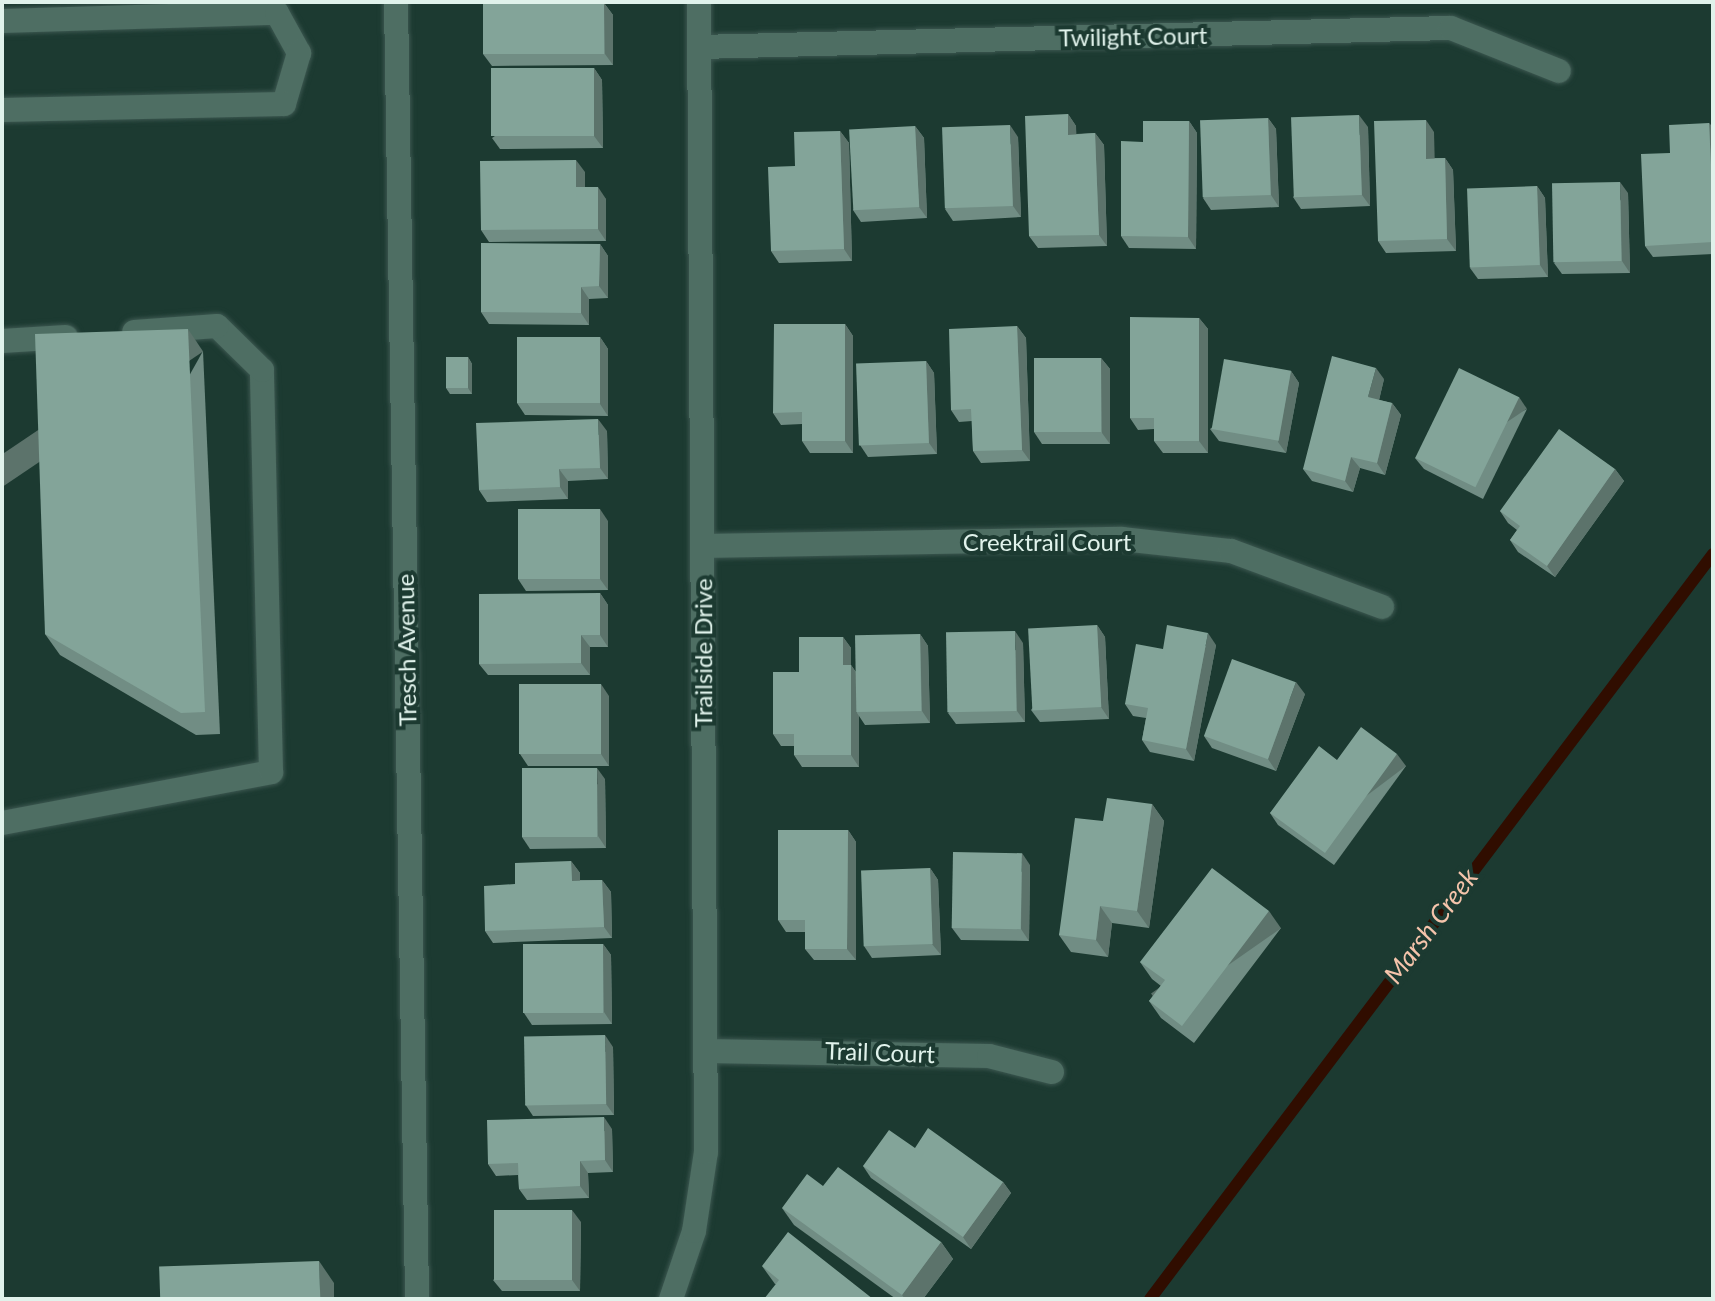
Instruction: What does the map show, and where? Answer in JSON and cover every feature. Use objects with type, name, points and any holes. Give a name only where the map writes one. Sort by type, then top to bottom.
[{"type":"street","name":"Tresch Avenue","points":[[396,2],[417,1299]]},
{"type":"street","name":"Trailside Drive","points":[[671,1299],[694,1231],[706,1152],[699,2]]},
{"type":"street","points":[[2,21],[277,13],[299,53],[284,104],[2,110]]},
{"type":"street","name":"Twilight Court","points":[[699,47],[1451,28],[1559,71]]},
{"type":"street","points":[[2,341],[217,326],[262,370],[271,772],[126,795],[12,822]]},
{"type":"street","name":"Creektrail Court","points":[[702,546],[1122,539],[1231,551],[1382,607]]},
{"type":"street","name":"Trail Court","points":[[705,1051],[989,1056],[1052,1072]]},
{"type":"building","points":[[483,2],[604,2],[604,54],[483,54]]},
{"type":"building","points":[[491,68],[594,68],[594,136],[491,136]]},
{"type":"building","points":[[1068,114],[1068,135],[1095,133],[1099,235],[1029,236],[1025,116]]},
{"type":"building","points":[[1359,115],[1362,195],[1294,197],[1291,117]]},
{"type":"building","points":[[1268,118],[1271,195],[1203,197],[1200,120]]},
{"type":"building","points":[[1426,120],[1426,159],[1445,158],[1447,239],[1378,241],[1374,121]]},
{"type":"building","points":[[1143,121],[1189,121],[1188,237],[1121,236],[1121,141],[1143,142]]},
{"type":"building","points":[[1709,123],[1713,242],[1645,246],[1641,154],[1670,153],[1669,125]]},
{"type":"building","points":[[1010,125],[1013,206],[945,208],[942,127]]},
{"type":"building","points":[[915,126],[919,207],[853,210],[849,129]]},
{"type":"building","points":[[840,131],[844,249],[771,251],[768,167],[795,166],[794,132]]},
{"type":"building","points":[[576,160],[576,187],[598,187],[598,229],[481,230],[480,161]]},
{"type":"building","points":[[1620,182],[1621,261],[1553,262],[1552,183]]},
{"type":"building","points":[[1537,186],[1540,265],[1470,267],[1467,188]]},
{"type":"building","points":[[481,243],[600,244],[599,286],[581,287],[581,313],[481,312]]},
{"type":"building","points":[[1130,317],[1199,318],[1199,441],[1154,441],[1154,418],[1130,418]]},
{"type":"building","points":[[774,324],[845,324],[845,441],[802,441],[802,412],[773,413]]},
{"type":"building","points":[[1017,326],[1022,450],[973,451],[971,409],[951,410],[949,329]]},
{"type":"building","points":[[188,329],[205,712],[181,713],[45,634],[35,334]]},
{"type":"building","points":[[517,337],[600,337],[600,403],[517,403]]},
{"type":"building","points":[[1332,356],[1376,368],[1368,397],[1392,403],[1377,463],[1351,457],[1345,481],[1303,469]]},
{"type":"building","points":[[446,357],[468,357],[468,388],[446,388]]},
{"type":"building","points":[[1034,358],[1101,358],[1101,432],[1034,432]]},
{"type":"building","points":[[1224,359],[1291,371],[1279,441],[1212,429]]},
{"type":"building","points":[[926,361],[929,443],[859,445],[856,363]]},
{"type":"building","points":[[1459,368],[1519,397],[1475,487],[1415,458]]},
{"type":"building","points":[[598,419],[600,468],[559,469],[560,487],[479,490],[476,423]]},
{"type":"building","points":[[1559,429],[1615,469],[1547,566],[1510,540],[1520,526],[1500,511]]},
{"type":"building","points":[[518,509],[600,509],[600,579],[518,579]]},
{"type":"building","points":[[600,593],[600,635],[581,635],[581,663],[479,664],[479,594]]},
{"type":"building","points":[[1097,625],[1101,707],[1032,710],[1028,629]]},
{"type":"building","points":[[1167,625],[1208,633],[1186,749],[1142,740],[1148,708],[1125,704],[1136,644],[1163,649]]},
{"type":"building","points":[[1015,631],[1016,711],[947,712],[946,632]]},
{"type":"building","points":[[920,634],[921,711],[856,712],[855,635]]},
{"type":"building","points":[[799,637],[843,637],[843,665],[851,665],[851,755],[794,755],[794,734],[773,734],[773,672],[799,672]]},
{"type":"building","points":[[1232,659],[1296,682],[1268,759],[1204,736]]},
{"type":"building","points":[[519,684],[601,684],[601,754],[519,754]]},
{"type":"building","points":[[1361,727],[1397,754],[1325,853],[1270,813],[1319,746],[1337,760]]},
{"type":"building","points":[[522,768],[597,768],[597,837],[522,837]]},
{"type":"building","points":[[1107,798],[1152,804],[1137,911],[1100,906],[1096,940],[1059,935],[1075,818],[1103,821]]},
{"type":"building","points":[[778,830],[848,830],[847,949],[805,949],[805,920],[778,920]]},
{"type":"building","points":[[953,852],[1022,853],[1021,929],[952,928]]},
{"type":"building","points":[[571,861],[572,881],[602,880],[604,927],[485,931],[484,886],[515,884],[515,863]]},
{"type":"building","points":[[930,868],[933,944],[864,946],[861,870]]},
{"type":"building","points":[[1212,868],[1269,911],[1182,1026],[1149,1001],[1165,980],[1140,962]]},
{"type":"building","points":[[523,944],[603,944],[603,1013],[523,1013]]},
{"type":"building","points":[[605,1035],[606,1104],[525,1105],[524,1036]]},
{"type":"building","points":[[604,1117],[605,1160],[580,1161],[580,1186],[519,1189],[518,1163],[488,1164],[487,1120]]},
{"type":"building","points":[[928,1128],[1003,1182],[963,1237],[863,1166],[889,1130],[915,1148]]},
{"type":"building","points":[[838,1167],[941,1242],[902,1295],[782,1208],[807,1174],[823,1186]]},
{"type":"building","points":[[494,1210],[572,1210],[572,1280],[494,1280]]},
{"type":"building","points":[[788,1232],[873,1299],[764,1299],[779,1280],[762,1266]]},
{"type":"building","points":[[319,1261],[320,1299],[160,1299],[159,1267]]},
{"type":"waterway","name":"Marsh Creek","points":[[1150,1299],[1713,554]]}]
